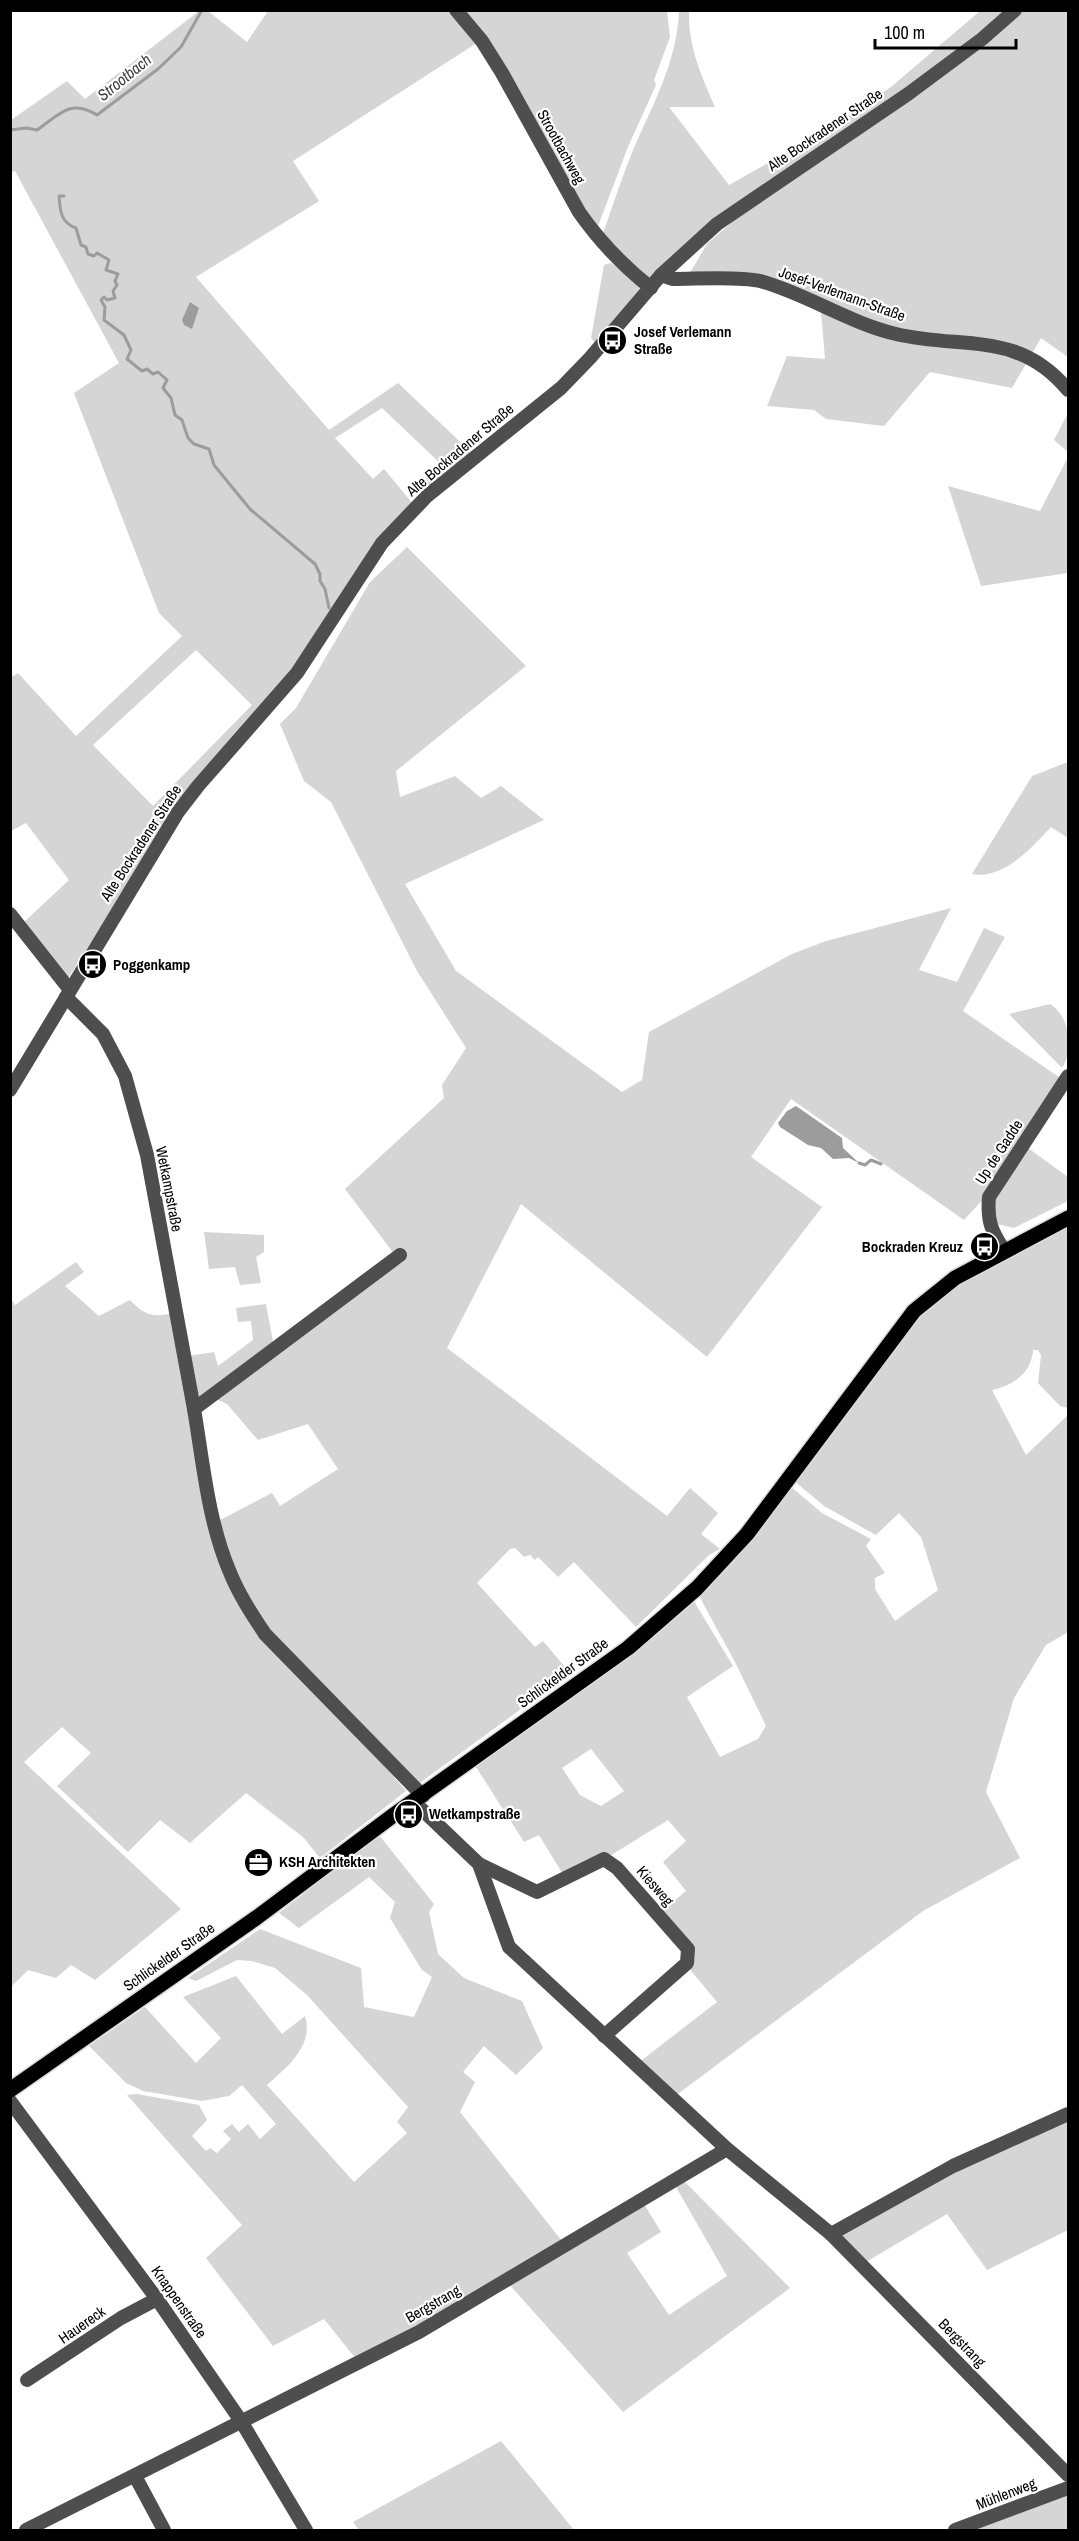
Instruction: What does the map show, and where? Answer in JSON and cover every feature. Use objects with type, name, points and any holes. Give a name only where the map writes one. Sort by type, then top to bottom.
[{"type":"main road","name":"Schlickelder Straße","points":[[13,2084],[255,1918],[628,1648],[697,1588],[771,1504],[914,1311],[956,1278],[1004,1250],[1068,1218]]},
{"type":"street","name":"Strootbachweg","points":[[456,10],[487,49],[579,212],[597,239],[625,267],[651,288]]},
{"type":"street","name":"Alte Bockradener Straße","points":[[10,1090],[178,812],[297,673],[382,543],[427,496],[561,388],[683,252],[742,204],[908,94],[982,39],[1015,10]]},
{"type":"street","name":"Josef-Verlemann-Straße","points":[[661,275],[673,279],[758,281],[894,333],[929,340],[994,344],[1025,354],[1052,371],[1068,390]]},
{"type":"street","points":[[10,914],[68,993]]},
{"type":"street","name":"Wetkampstraße","points":[[68,993],[103,1034],[125,1076],[147,1155],[211,1508],[228,1569],[245,1604],[265,1634],[418,1799]]},
{"type":"street","name":"Up de Gadde","points":[[1004,1250],[991,1231],[987,1215],[989,1197],[1068,1076]]},
{"type":"street","points":[[194,1409],[400,1255]]},
{"type":"street","name":"Kiesweg","points":[[418,1799],[479,1864],[537,1892],[604,1859],[616,1868],[688,1949],[687,1963],[604,2036]]},
{"type":"street","name":"Kiesweg","points":[[479,1864],[509,1947],[727,2149]]},
{"type":"street","name":"Knappenstraße","points":[[10,2101],[157,2299],[241,2421],[306,2530]]},
{"type":"street","points":[[831,2234],[953,2166],[1068,2115]]},
{"type":"street","name":"Bergstrang","points":[[35,2528],[419,2332],[727,2149],[831,2234],[1068,2475]]},
{"type":"street","name":"Hauereck","points":[[27,2380],[121,2318],[157,2299]]},
{"type":"street","points":[[135,2476],[164,2530]]},
{"type":"street","name":"Mühlenweg","points":[[955,2530],[1068,2488]]},
{"type":"shaded area","points":[[199,11],[208,11],[247,42],[268,11],[452,11],[480,41],[293,161],[319,201],[196,277],[329,430],[398,383],[473,454],[429,486],[423,479],[441,464],[382,408],[335,438],[373,479],[384,469],[414,505],[296,671],[174,811],[67,980],[23,923],[69,880],[26,823],[11,831],[10,678],[18,673],[76,736],[182,636],[159,613],[74,393],[119,363],[15,171],[11,172],[11,120],[67,81],[85,99]],"holes":[[[196,650],[252,705],[153,806],[93,745]]]},
{"type":"shaded area","points":[[464,11],[667,11],[670,37],[654,80],[656,85],[628,147],[598,226],[594,228]]},
{"type":"shaded area","points":[[679,11],[689,11],[693,48],[700,72],[715,107],[669,107],[729,185],[828,129],[891,87],[980,11],[1008,11],[981,34],[651,281],[603,238],[603,233],[629,160],[669,65],[674,48]]},
{"type":"shaded area","points":[[1022,11],[1068,11],[1068,357],[1041,338],[1012,388],[930,372],[884,426],[826,419],[814,410],[767,406],[787,356],[825,359],[821,311],[759,278],[688,276],[707,244],[733,221]]},
{"type":"shaded area","points":[[611,263],[638,282],[641,293],[597,345],[591,338],[604,265]]},
{"type":"shaded area","points":[[190,302],[199,308],[192,329],[184,325],[182,320]]},
{"type":"shaded area","points":[[1068,413],[1068,452],[1054,440]]},
{"type":"shaded area","points":[[1068,457],[1068,573],[981,586],[948,486],[1040,511]]},
{"type":"shaded area","points":[[407,547],[526,666],[396,771],[400,797],[455,776],[481,798],[501,786],[544,820],[405,884],[456,971],[622,1092],[642,1080],[649,1032],[792,954],[826,941],[951,908],[919,970],[957,982],[984,928],[1005,937],[963,1011],[1063,1080],[987,1195],[964,1220],[791,1099],[751,1157],[822,1207],[707,1357],[521,1204],[447,1348],[667,1516],[690,1488],[718,1513],[701,1534],[720,1549],[709,1555],[636,1627],[574,1562],[558,1577],[538,1557],[535,1560],[530,1555],[524,1557],[515,1548],[510,1549],[477,1583],[535,1647],[543,1641],[570,1673],[417,1785],[268,1633],[231,1568],[220,1520],[272,1493],[280,1506],[338,1469],[308,1424],[258,1440],[227,1404],[214,1398],[398,1259],[345,1189],[444,1098],[442,1085],[466,1048],[417,971],[331,802],[304,781],[280,724],[296,708],[370,582]]},
{"type":"shaded area","points":[[1068,762],[1068,838],[1051,827],[1026,852],[1006,867],[984,875],[972,874],[1032,776]]},
{"type":"shaded area","points":[[1050,1004],[1062,1017],[1068,1034],[1068,1052],[1062,1068],[1009,1014]]},
{"type":"shaded area","points":[[796,1106],[842,1138],[843,1148],[859,1163],[849,1158],[833,1159],[821,1148],[808,1145],[780,1127],[778,1123],[787,1111]]},
{"type":"shaded area","points":[[1028,1148],[1068,1177],[1068,1201],[1014,1228],[993,1223],[992,1197]]},
{"type":"shaded area","points":[[1068,1222],[1068,1408],[1060,1406],[1038,1383],[1041,1355],[1038,1350],[1033,1350],[1029,1365],[1020,1377],[992,1390],[1026,1455],[1068,1415],[1068,1632],[1046,1645],[1014,1698],[986,1792],[1020,1858],[923,1911],[675,2096],[638,2063],[717,2002],[688,1967],[692,1963],[662,1911],[686,1891],[663,1862],[686,1841],[668,1820],[608,1857],[564,1876],[539,1835],[524,1842],[476,1767],[630,1653],[692,1598],[733,1666],[687,1697],[720,1757],[758,1739],[766,1726],[698,1594],[790,1486],[822,1513],[871,1539],[866,1546],[885,1573],[875,1578],[875,1589],[895,1621],[938,1590],[921,1537],[899,1513],[876,1535],[824,1506],[793,1480],[917,1314],[959,1280]],"holes":[[[591,1749],[624,1791],[601,1806],[580,1795],[562,1768]]]},
{"type":"shaded area","points":[[204,1232],[264,1235],[264,1252],[256,1257],[261,1283],[240,1285],[235,1267],[209,1269]]},
{"type":"shaded area","points":[[76,1262],[84,1272],[65,1286],[99,1316],[130,1300],[149,1314],[173,1313],[181,1357],[214,1352],[218,1366],[253,1340],[251,1321],[238,1322],[236,1308],[266,1304],[274,1347],[201,1400],[191,1401],[233,1591],[406,1791],[320,1858],[303,1837],[246,1793],[190,1843],[160,1820],[128,1852],[57,1786],[91,1753],[62,1727],[24,1762],[181,1909],[95,1980],[71,1965],[56,1978],[28,1970],[11,1987],[11,1299],[15,1305]]},
{"type":"shaded area","points":[[379,1835],[434,1904],[429,1912],[438,1954],[464,1978],[522,2001],[543,2048],[516,2075],[484,2046],[463,2072],[475,2082],[460,2112],[562,2241],[417,2330],[356,2359],[324,2319],[273,2346],[206,2258],[242,2225],[127,2095],[137,2094],[199,2105],[207,2120],[192,2136],[206,2151],[210,2148],[217,2153],[231,2139],[223,2131],[232,2124],[239,2132],[248,2124],[260,2139],[276,2124],[242,2085],[229,2096],[202,2101],[143,2091],[126,2083],[89,2046],[145,2007],[196,2063],[221,2038],[183,1997],[236,1976],[282,2034],[305,2016],[306,2037],[302,2046],[290,2063],[267,2085],[354,2182],[407,2133],[397,2122],[408,2107],[307,1995],[275,1968],[252,1961],[237,1960],[196,1981],[188,1978],[260,1929],[361,1968],[364,2007],[414,2017],[432,1977],[422,1970],[390,1918],[395,1902],[369,1877],[299,1928],[279,1913]]},
{"type":"shaded area","points":[[1068,2120],[1068,2230],[987,2270],[947,2214],[866,2262],[839,2234],[958,2169]]},
{"type":"shaded area","points":[[684,2181],[790,2288],[623,2412],[508,2283],[644,2204],[661,2232],[627,2253],[669,2315],[727,2276],[676,2187]]},
{"type":"shaded area","points":[[501,2441],[574,2530],[359,2530],[353,2522]]},
{"type":"shaded area","points":[[1068,2494],[1068,2530],[968,2530]]},
{"type":"waterway","name":"Strootbach","points":[[10,130],[26,128],[37,130],[65,110],[72,108],[88,110],[97,115],[158,69],[181,47],[202,10]]},
{"type":"waterway","points":[[64,196],[59,196],[62,216],[67,223],[76,228],[81,245],[86,247],[88,254],[94,256],[97,253],[109,260],[106,270],[118,274],[115,281],[117,285],[113,291],[115,298],[107,300],[104,297],[101,300],[105,307],[104,320],[124,335],[131,350],[127,359],[142,371],[147,369],[153,374],[158,372],[167,380],[163,388],[171,398],[175,415],[182,420],[188,438],[194,444],[209,449],[214,465],[250,509],[315,564],[325,589],[329,608]]},
{"type":"waterway","points":[[859,1163],[865,1165],[871,1160],[881,1164]]},
{"type":"place","name":"Josef Verlemann Straße","points":[[613,341]]},
{"type":"place","name":"Poggenkamp","points":[[92,965]]},
{"type":"place","name":"Bockraden Kreuz","points":[[984,1247]]},
{"type":"place","name":"Wetkampstraße","points":[[408,1814]]},
{"type":"place","name":"KSH Architekten","points":[[258,1862]]}]
